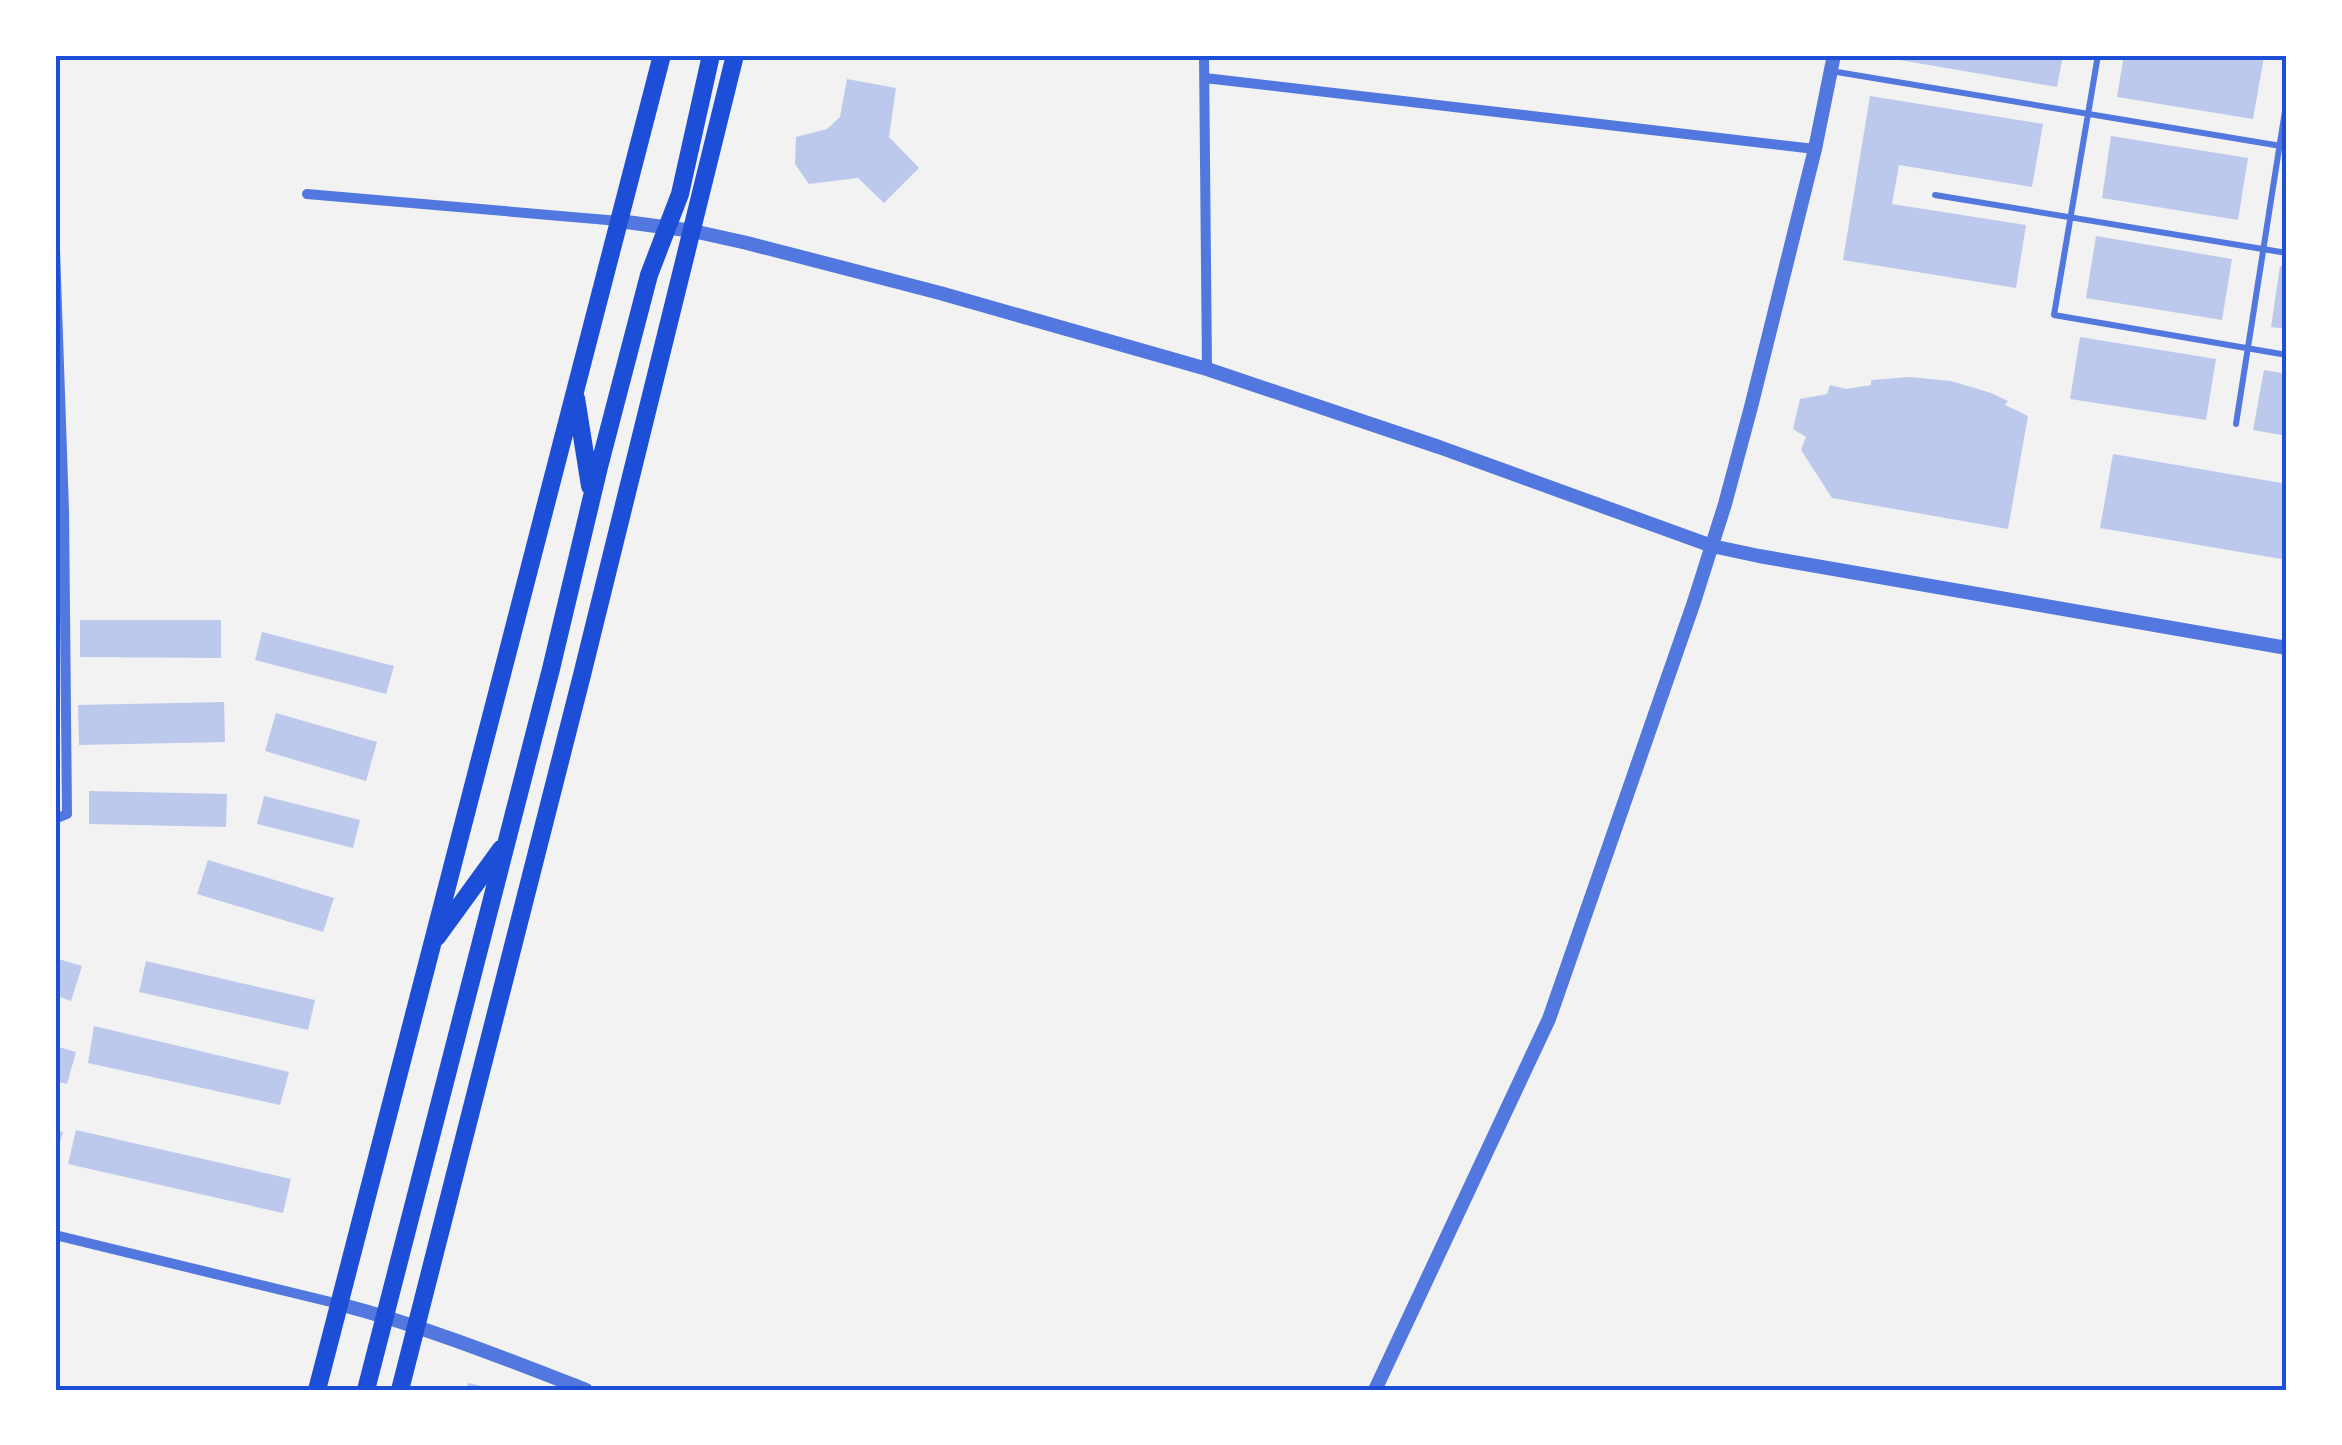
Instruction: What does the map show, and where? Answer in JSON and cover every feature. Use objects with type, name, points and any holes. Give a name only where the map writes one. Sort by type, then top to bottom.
[{"type":"main road","points":[[317,1390],[662,55]]},
{"type":"main road","points":[[366,1390],[649,275],[680,194],[711,55]]},
{"type":"main road","points":[[400,1390],[735,55]]},
{"type":"main road","points":[[575,388],[592,498]]},
{"type":"main road","points":[[431,946],[507,840]]},
{"type":"street","points":[[1204,55],[1207,369]]},
{"type":"street","points":[[1375,1390],[1549,1019],[1712,546],[1751,407],[1815,149],[1834,55]]},
{"type":"street","points":[[1204,78],[1815,149]]},
{"type":"street","points":[[307,194],[693,231],[940,293],[1207,369],[1439,447],[1712,546],[2287,648]]},
{"type":"street","points":[[55,249],[64,510],[60,640],[67,814],[55,819]]},
{"type":"street","points":[[55,1236],[386,1316],[461,1340],[586,1390]]},
{"type":"lane","points":[[2098,55],[2054,316],[2287,354]]},
{"type":"lane","points":[[1831,71],[2283,147]]},
{"type":"lane","points":[[2236,424],[2283,147],[2287,98]]},
{"type":"lane","points":[[1934,195],[2287,253]]},
{"type":"building","points":[[1882,55],[2063,55],[2057,87]]},
{"type":"building","points":[[2124,55],[2264,57],[2253,119],[2117,97]]},
{"type":"building","points":[[847,79],[896,88],[889,137],[919,168],[884,203],[858,178],[809,184],[795,164],[796,137],[827,129],[840,117]]},
{"type":"building","points":[[1870,96],[2043,124],[2032,187],[1899,165],[1892,204],[2026,225],[2016,288],[1843,260]]},
{"type":"building","points":[[2111,136],[2248,158],[2238,220],[2102,198]]},
{"type":"building","points":[[2096,236],[2232,259],[2222,320],[2086,298]]},
{"type":"building","points":[[2280,266],[2287,267],[2287,329],[2271,327]]},
{"type":"building","points":[[2080,337],[2216,359],[2206,420],[2070,399]]},
{"type":"building","points":[[2264,370],[2287,374],[2287,436],[2253,430]]},
{"type":"building","points":[[1910,377],[1951,381],[1991,393],[2028,416],[2008,529],[1832,498],[1801,450],[1806,437],[1793,429],[1800,399],[1827,394],[1830,385],[1846,389],[1871,385],[1871,380]]},
{"type":"building","points":[[2113,454],[2287,484],[2287,560],[2100,528]]},
{"type":"building","points":[[80,620],[221,620],[221,658],[80,657]]},
{"type":"building","points":[[262,632],[394,666],[386,694],[255,660]]},
{"type":"building","points":[[224,702],[225,742],[79,745],[78,705]]},
{"type":"building","points":[[276,713],[377,742],[366,781],[265,751]]},
{"type":"building","points":[[89,791],[227,794],[226,827],[89,824]]},
{"type":"building","points":[[264,796],[360,820],[353,848],[257,824]]},
{"type":"building","points":[[208,860],[334,898],[323,932],[197,894]]},
{"type":"building","points":[[55,958],[82,966],[71,1001],[55,995]]},
{"type":"building","points":[[146,961],[315,1000],[308,1030],[139,992]]},
{"type":"building","points":[[94,1026],[289,1072],[280,1105],[88,1063]]},
{"type":"building","points":[[55,1046],[76,1052],[67,1084],[55,1081]]},
{"type":"building","points":[[55,1130],[63,1132],[56,1156],[55,1156]]},
{"type":"building","points":[[76,1130],[291,1179],[283,1213],[68,1164]]},
{"type":"building","points":[[468,1383],[492,1388],[492,1390],[466,1390]]}]
